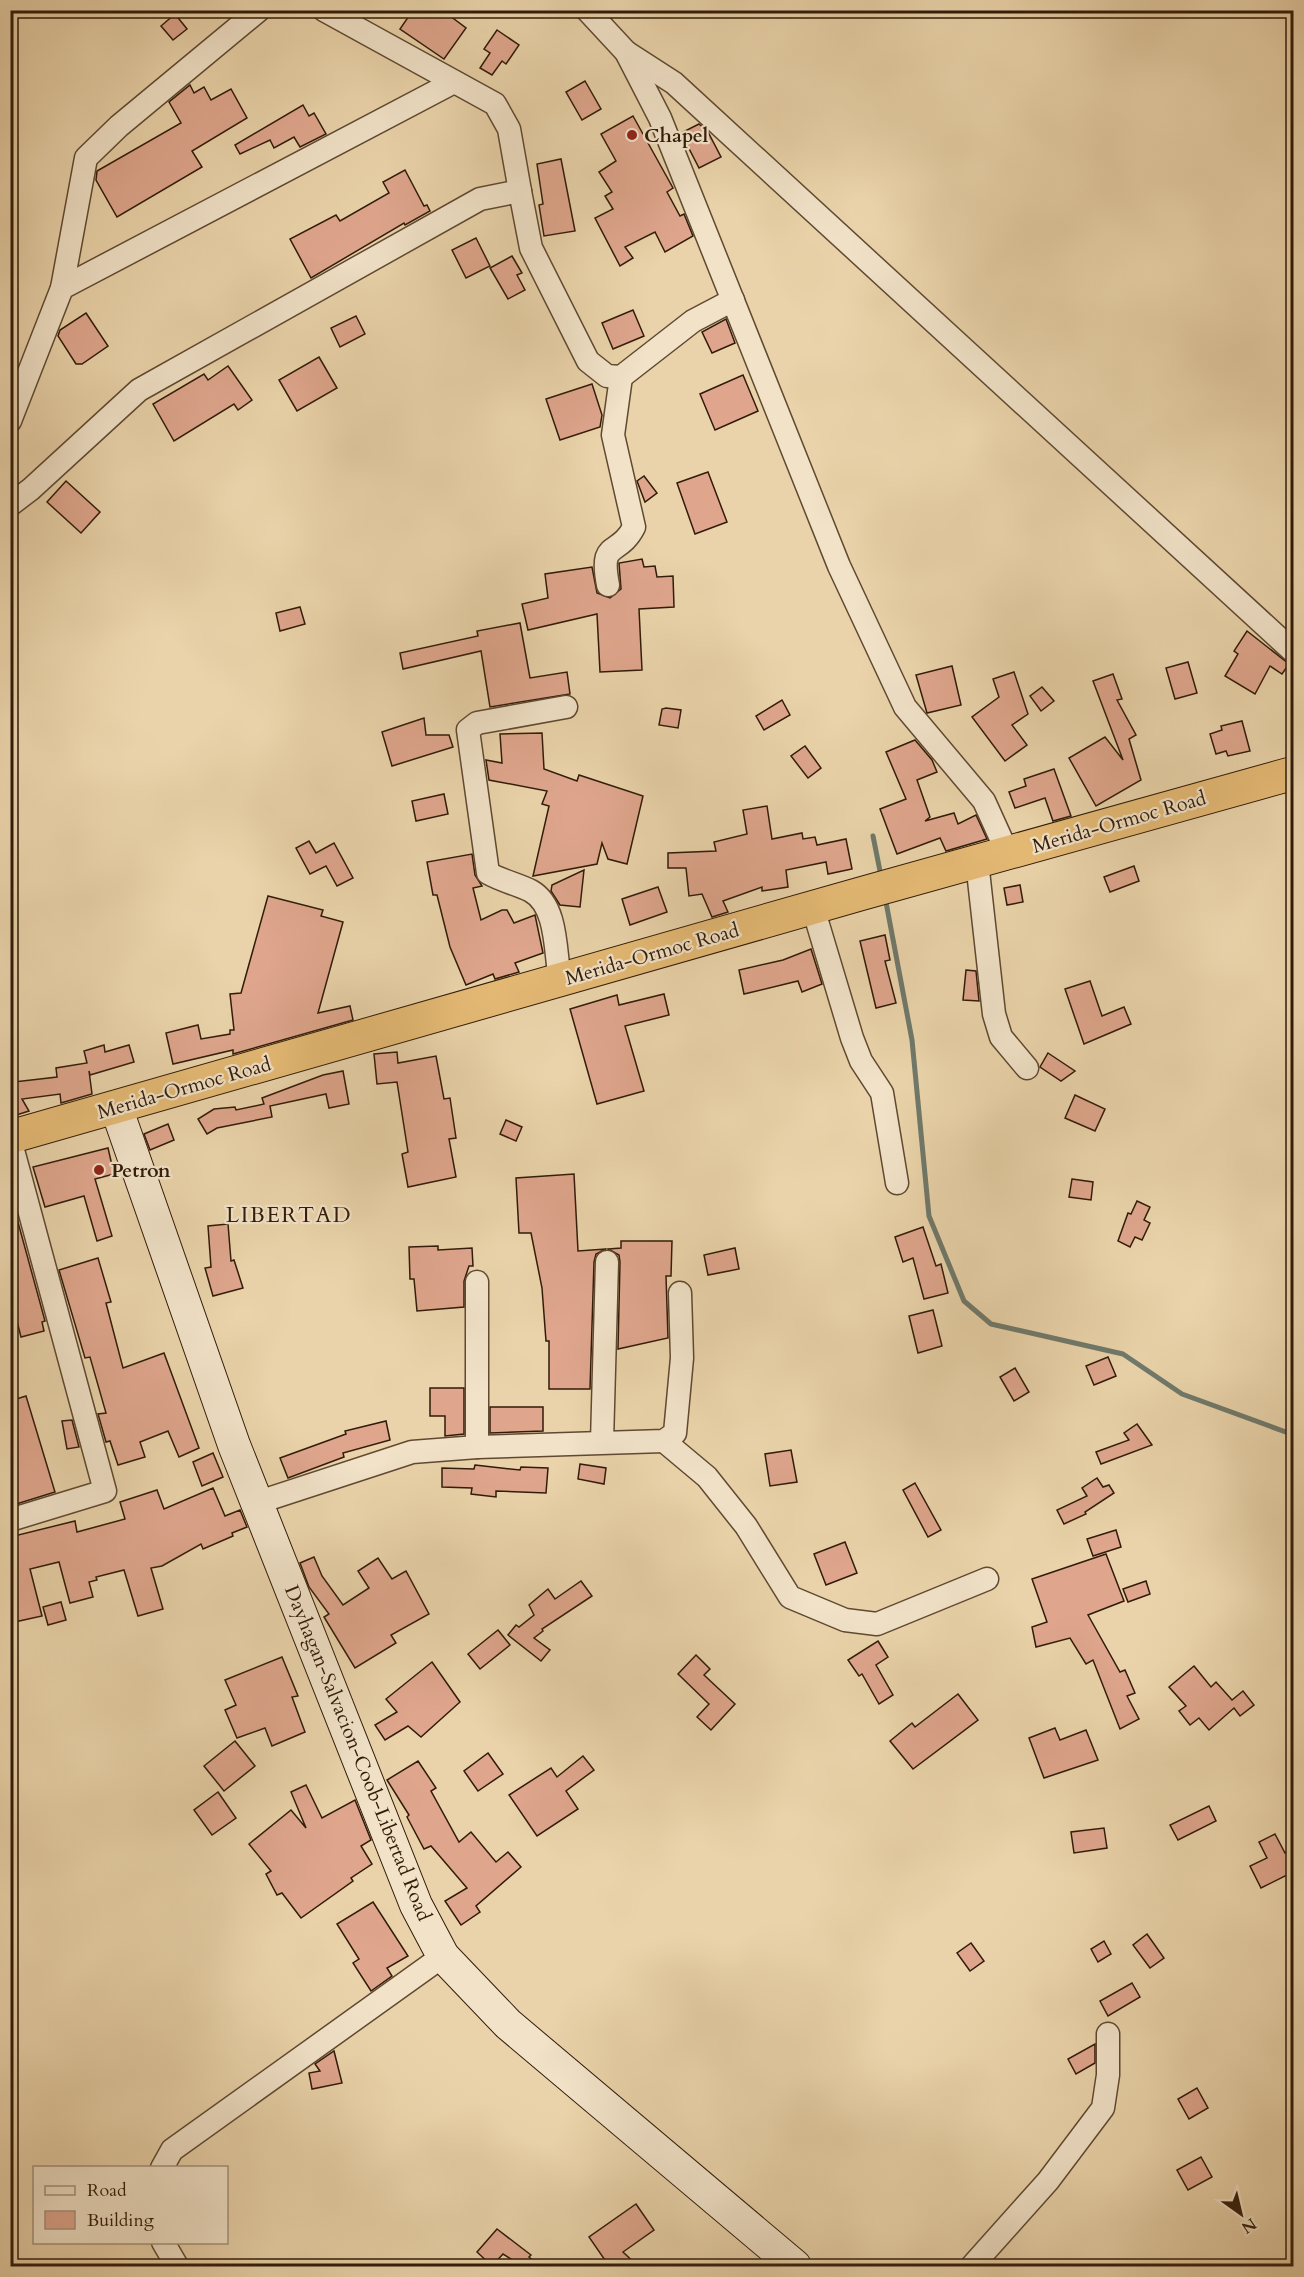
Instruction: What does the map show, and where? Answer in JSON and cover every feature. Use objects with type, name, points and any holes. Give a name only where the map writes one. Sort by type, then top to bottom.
[{"type":"highway","name":"Merida-Ormoc Road","points":[[10,1138],[860,894],[1293,774]]},
{"type":"main road","name":"Dayhagan-Salvacion-Coob-Libertad Road","points":[[116,1107],[256,1503],[416,1905],[443,1956],[508,2024],[795,2266]]},
{"type":"street","points":[[10,421],[62,288],[86,158],[119,126],[259,10]]},
{"type":"street","points":[[324,10],[495,104],[509,129],[531,248],[588,361],[607,376],[621,377],[693,321],[733,300]]},
{"type":"street","points":[[587,10],[626,52],[674,82],[1293,652]]},
{"type":"street","points":[[626,52],[660,118],[839,566],[905,707],[984,801],[993,858],[994,1014],[1001,1037],[1027,1068]]},
{"type":"street","points":[[62,288],[454,82]]},
{"type":"street","points":[[10,505],[32,489],[139,390],[172,369],[480,199],[520,192]]},
{"type":"street","points":[[608,585],[604,563],[606,554],[629,537],[634,527],[613,435],[621,377]]},
{"type":"street","points":[[560,981],[549,915],[543,900],[530,891],[488,873],[468,730],[477,723],[566,707]]},
{"type":"street","points":[[813,908],[852,1038],[861,1060],[882,1093],[897,1183]]},
{"type":"street","points":[[10,1138],[105,1491],[10,1520]]},
{"type":"street","points":[[602,1442],[607,1262]]},
{"type":"street","points":[[477,1282],[477,1447]]},
{"type":"street","points":[[256,1503],[412,1452],[477,1447],[664,1441],[675,1433],[682,1358],[680,1293]]},
{"type":"street","points":[[664,1441],[707,1478],[746,1526],[790,1597],[836,1616],[877,1624],[987,1579]]},
{"type":"street","points":[[163,2166],[172,2150],[443,1956]]},
{"type":"street","points":[[972,2266],[1048,2181],[1102,2108],[1108,2075],[1108,2034]]},
{"type":"street","points":[[164,2244],[177,2266]]},
{"type":"building","points":[[413,10],[442,10],[466,28],[444,59],[400,29]]},
{"type":"building","points":[[175,14],[187,29],[173,40],[161,26]]},
{"type":"building","points":[[497,30],[519,45],[506,64],[502,61],[492,75],[480,68],[490,53],[484,49]]},
{"type":"building","points":[[585,81],[601,109],[582,120],[566,92]]},
{"type":"building","points":[[190,85],[194,93],[204,87],[211,100],[231,89],[247,118],[192,151],[202,167],[117,217],[96,180],[97,171],[181,123],[169,102]]},
{"type":"building","points":[[303,105],[309,116],[314,113],[326,134],[300,147],[294,137],[274,148],[270,140],[240,154],[235,145]]},
{"type":"building","points":[[633,116],[673,188],[667,192],[680,216],[684,214],[693,236],[665,252],[655,232],[625,247],[633,258],[620,266],[595,218],[613,209],[605,196],[612,192],[599,172],[616,161],[601,134]]},
{"type":"building","points":[[699,124],[708,132],[721,157],[699,168],[681,133]]},
{"type":"building","points":[[561,159],[575,231],[544,236],[539,205],[543,204],[537,164]]},
{"type":"building","points":[[405,170],[424,206],[427,205],[430,211],[405,225],[404,223],[311,278],[290,239],[336,215],[340,221],[389,193],[383,182]]},
{"type":"building","points":[[476,238],[490,266],[466,278],[452,250]]},
{"type":"building","points":[[512,256],[522,273],[517,275],[525,290],[508,299],[490,268]]},
{"type":"building","points":[[633,310],[644,336],[613,349],[602,323]]},
{"type":"building","points":[[86,313],[108,346],[82,364],[76,364],[58,336],[60,330]]},
{"type":"building","points":[[356,316],[365,334],[340,347],[331,328]]},
{"type":"building","points":[[726,319],[735,343],[712,353],[702,332]]},
{"type":"building","points":[[319,357],[337,388],[297,411],[279,380]]},
{"type":"building","points":[[228,366],[252,400],[238,410],[234,404],[174,441],[153,404],[204,374],[208,380]]},
{"type":"building","points":[[743,375],[758,411],[715,430],[700,394]]},
{"type":"building","points":[[592,384],[602,415],[600,427],[560,440],[546,399]]},
{"type":"building","points":[[708,472],[727,522],[695,534],[677,483]]},
{"type":"building","points":[[644,476],[657,493],[645,502],[637,481]]},
{"type":"building","points":[[66,481],[100,512],[81,533],[47,502]]},
{"type":"building","points":[[642,559],[644,567],[655,566],[657,577],[673,576],[674,607],[639,609],[642,670],[600,672],[597,614],[528,630],[522,604],[548,598],[545,574],[592,567],[597,593],[610,598],[621,589],[619,563]]},
{"type":"building","points":[[300,607],[305,624],[280,631],[276,613]]},
{"type":"building","points":[[520,623],[530,678],[567,672],[570,694],[490,707],[481,651],[403,669],[400,653],[478,636],[477,631]]},
{"type":"building","points":[[1247,631],[1289,664],[1282,674],[1270,666],[1255,694],[1225,676],[1238,654],[1234,651]]},
{"type":"building","points":[[1188,662],[1197,693],[1175,699],[1166,668]]},
{"type":"building","points":[[952,666],[961,705],[927,713],[916,675]]},
{"type":"building","points":[[1014,672],[1028,714],[1012,725],[1027,745],[1005,761],[972,717],[999,697],[993,679]]},
{"type":"building","points":[[1113,674],[1122,699],[1117,700],[1136,735],[1129,739],[1141,780],[1096,806],[1069,758],[1105,737],[1123,760],[1093,681]]},
{"type":"building","points":[[1042,687],[1054,701],[1041,711],[1030,696]]},
{"type":"building","points":[[782,700],[790,715],[764,730],[756,716]]},
{"type":"building","points":[[662,709],[681,710],[678,728],[659,725]]},
{"type":"building","points":[[424,718],[426,735],[449,735],[453,747],[392,766],[382,732]]},
{"type":"building","points":[[1242,721],[1250,751],[1228,756],[1226,751],[1216,754],[1210,734],[1222,730],[1221,726]]},
{"type":"building","points":[[542,733],[544,769],[577,781],[579,775],[643,796],[627,864],[608,859],[602,843],[597,864],[533,876],[549,806],[542,804],[547,791],[489,780],[486,760],[502,763],[500,734]]},
{"type":"building","points":[[915,740],[932,760],[937,772],[917,780],[930,817],[925,821],[954,813],[958,824],[976,815],[987,839],[946,851],[940,838],[897,854],[880,809],[906,799],[886,752]]},
{"type":"building","points":[[805,746],[821,768],[808,778],[791,756]]},
{"type":"building","points":[[1054,769],[1071,816],[1053,821],[1045,798],[1015,808],[1009,792],[1026,786],[1024,779]]},
{"type":"building","points":[[444,794],[448,814],[416,821],[412,801]]},
{"type":"building","points":[[767,806],[772,839],[802,833],[803,839],[815,837],[817,845],[846,839],[852,869],[828,874],[826,862],[786,870],[788,887],[762,891],[762,887],[723,901],[728,912],[712,917],[702,894],[689,896],[686,868],[668,868],[668,853],[716,851],[714,842],[747,834],[743,810]]},
{"type":"building","points":[[309,841],[316,853],[334,843],[353,878],[337,886],[326,866],[310,874],[296,848]]},
{"type":"building","points":[[472,854],[475,875],[482,886],[473,888],[481,920],[502,910],[507,910],[514,923],[535,915],[543,953],[515,963],[519,972],[495,979],[493,974],[466,985],[450,947],[437,895],[433,895],[427,862]]},
{"type":"building","points":[[1134,866],[1139,881],[1110,892],[1104,877]]},
{"type":"building","points":[[584,870],[580,907],[560,905],[551,891],[552,885]]},
{"type":"building","points":[[1020,885],[1023,902],[1007,905],[1004,888]]},
{"type":"building","points":[[658,887],[667,912],[630,925],[622,899]]},
{"type":"building","points":[[268,896],[323,910],[321,916],[343,922],[318,1013],[350,1006],[353,1020],[233,1054],[233,1050],[173,1064],[166,1033],[198,1025],[201,1039],[230,1034],[230,1030],[234,1030],[230,994],[241,993]]},
{"type":"building","points":[[885,935],[890,960],[885,961],[896,1003],[876,1008],[860,941]]},
{"type":"building","points":[[811,949],[822,984],[802,992],[798,981],[744,994],[739,970],[783,960]]},
{"type":"building","points":[[966,970],[976,971],[979,1001],[963,1000]]},
{"type":"building","points":[[1090,981],[1102,1016],[1124,1007],[1131,1024],[1084,1044],[1065,989]]},
{"type":"building","points":[[664,994],[669,1015],[625,1026],[644,1091],[597,1104],[570,1009],[617,995],[619,1005]]},
{"type":"building","points":[[104,1045],[105,1052],[129,1045],[134,1062],[90,1075],[89,1071],[92,1094],[61,1103],[60,1094],[22,1099],[29,1111],[10,1117],[10,1076],[14,1082],[57,1077],[56,1068],[87,1063],[84,1051]]},
{"type":"building","points":[[397,1052],[398,1063],[436,1056],[444,1099],[450,1098],[456,1138],[449,1139],[456,1177],[408,1187],[402,1154],[408,1152],[397,1082],[377,1084],[374,1054]]},
{"type":"building","points":[[1048,1053],[1075,1071],[1061,1081],[1040,1067]]},
{"type":"building","points":[[343,1071],[349,1104],[329,1108],[326,1094],[270,1106],[272,1117],[217,1128],[207,1134],[198,1119],[214,1109],[235,1107],[236,1110],[264,1104],[262,1098],[323,1075]]},
{"type":"building","points":[[1075,1095],[1105,1109],[1095,1131],[1065,1118]]},
{"type":"building","points":[[506,1120],[522,1127],[516,1141],[500,1134]]},
{"type":"building","points":[[168,1124],[174,1140],[150,1150],[144,1134]]},
{"type":"building","points":[[108,1148],[114,1174],[95,1179],[112,1236],[97,1241],[84,1196],[45,1207],[33,1167]]},
{"type":"building","points":[[574,1174],[578,1251],[606,1249],[596,1254],[594,1262],[590,1389],[549,1389],[549,1341],[546,1341],[542,1288],[531,1233],[519,1233],[516,1178]]},
{"type":"building","points":[[1072,1179],[1093,1182],[1091,1200],[1069,1197]]},
{"type":"building","points":[[10,1193],[45,1321],[42,1322],[44,1331],[21,1337],[10,1294]]},
{"type":"building","points":[[1137,1201],[1150,1207],[1144,1220],[1150,1223],[1142,1240],[1135,1237],[1130,1247],[1118,1241],[1128,1213],[1131,1214]]},
{"type":"building","points":[[228,1224],[231,1261],[234,1260],[243,1288],[213,1296],[205,1268],[211,1267],[208,1226]]},
{"type":"building","points":[[923,1227],[936,1266],[941,1264],[948,1293],[924,1299],[913,1258],[903,1262],[895,1237]]},
{"type":"building","points":[[621,1241],[672,1241],[671,1276],[666,1276],[668,1338],[618,1349],[620,1262],[619,1255],[608,1249],[621,1248]]},
{"type":"building","points":[[438,1246],[438,1250],[472,1248],[473,1266],[469,1266],[464,1281],[464,1307],[417,1311],[414,1279],[410,1279],[409,1247]]},
{"type":"building","points":[[735,1248],[739,1269],[708,1275],[704,1255]]},
{"type":"building","points":[[98,1258],[111,1302],[106,1303],[123,1368],[164,1353],[199,1448],[179,1457],[168,1431],[140,1442],[145,1457],[118,1465],[110,1441],[106,1442],[98,1414],[106,1413],[90,1357],[85,1358],[59,1270]]},
{"type":"building","points":[[933,1310],[942,1346],[918,1353],[909,1316]]},
{"type":"building","points":[[1108,1357],[1116,1376],[1094,1385],[1086,1366]]},
{"type":"building","points":[[1015,1368],[1029,1392],[1014,1401],[1000,1377]]},
{"type":"building","points":[[430,1388],[464,1388],[464,1434],[445,1436],[445,1416],[430,1416]]},
{"type":"building","points":[[26,1396],[55,1492],[10,1506],[10,1401]]},
{"type":"building","points":[[490,1407],[543,1407],[543,1431],[490,1433]]},
{"type":"building","points":[[72,1420],[79,1447],[67,1449],[62,1421]]},
{"type":"building","points":[[386,1421],[390,1440],[343,1453],[344,1457],[288,1478],[280,1458],[346,1434],[345,1431]]},
{"type":"building","points":[[1137,1424],[1152,1445],[1101,1464],[1096,1452],[1129,1440],[1124,1433]]},
{"type":"building","points":[[791,1450],[797,1482],[770,1486],[765,1454]]},
{"type":"building","points":[[213,1453],[223,1477],[202,1486],[193,1462]]},
{"type":"building","points":[[580,1464],[606,1468],[604,1484],[578,1479]]},
{"type":"building","points":[[475,1465],[520,1470],[521,1467],[548,1468],[546,1493],[496,1491],[496,1497],[471,1494],[472,1488],[442,1487],[442,1468],[474,1469]]},
{"type":"building","points":[[1097,1478],[1103,1487],[1109,1485],[1114,1493],[1085,1512],[1086,1514],[1064,1524],[1057,1510],[1087,1496],[1082,1488]]},
{"type":"building","points":[[915,1483],[941,1530],[928,1537],[903,1490]]},
{"type":"building","points":[[213,1488],[225,1516],[240,1510],[247,1527],[203,1549],[201,1544],[162,1566],[151,1568],[163,1609],[138,1616],[124,1570],[96,1577],[97,1580],[89,1582],[93,1597],[70,1603],[59,1562],[30,1569],[42,1616],[10,1623],[10,1537],[75,1521],[77,1532],[125,1519],[120,1502],[157,1490],[164,1509]]},
{"type":"building","points":[[1116,1530],[1121,1547],[1093,1556],[1087,1539]]},
{"type":"building","points":[[845,1542],[857,1573],[826,1585],[814,1554]]},
{"type":"building","points":[[1106,1554],[1124,1601],[1088,1615],[1120,1672],[1125,1670],[1135,1693],[1127,1696],[1139,1719],[1120,1729],[1093,1660],[1086,1664],[1070,1638],[1036,1647],[1032,1627],[1047,1622],[1032,1579]]},
{"type":"building","points":[[314,1557],[322,1576],[343,1605],[369,1588],[358,1571],[378,1558],[392,1579],[406,1571],[429,1614],[391,1635],[396,1643],[355,1668],[324,1617],[329,1614],[309,1587],[300,1563]]},
{"type":"building","points":[[581,1581],[592,1596],[542,1629],[543,1631],[534,1638],[550,1650],[541,1661],[508,1635],[516,1625],[519,1627],[534,1615],[529,1605],[548,1589],[555,1599]]},
{"type":"building","points":[[1146,1581],[1150,1594],[1128,1602],[1123,1589]]},
{"type":"building","points":[[61,1602],[66,1620],[48,1625],[43,1607]]},
{"type":"building","points":[[498,1630],[510,1645],[480,1669],[468,1654]]},
{"type":"building","points":[[878,1641],[888,1657],[876,1665],[893,1695],[879,1704],[862,1674],[859,1676],[848,1660]]},
{"type":"building","points":[[696,1655],[710,1669],[704,1675],[735,1704],[711,1730],[697,1717],[709,1704],[678,1674]]},
{"type":"building","points":[[282,1657],[298,1696],[292,1697],[305,1732],[272,1746],[265,1728],[237,1738],[225,1710],[236,1705],[225,1680]]},
{"type":"building","points":[[432,1662],[460,1702],[421,1737],[408,1726],[385,1740],[375,1725],[397,1712],[386,1699]]},
{"type":"building","points":[[1194,1666],[1211,1687],[1216,1682],[1232,1700],[1243,1691],[1254,1705],[1240,1716],[1234,1708],[1209,1730],[1199,1718],[1190,1725],[1179,1711],[1186,1706],[1169,1687]]},
{"type":"building","points":[[958,1694],[978,1720],[913,1769],[890,1741],[912,1723],[915,1727]]},
{"type":"building","points":[[1055,1728],[1060,1740],[1086,1730],[1098,1760],[1044,1778],[1029,1738]]},
{"type":"building","points":[[235,1741],[255,1766],[224,1791],[204,1766]]},
{"type":"building","points":[[488,1753],[503,1774],[478,1791],[464,1771]]},
{"type":"building","points":[[583,1756],[594,1770],[566,1791],[578,1809],[537,1836],[509,1795],[551,1768],[557,1777]]},
{"type":"building","points":[[418,1761],[436,1788],[431,1791],[459,1842],[471,1832],[496,1862],[508,1852],[521,1867],[476,1906],[480,1912],[461,1925],[445,1901],[467,1888],[431,1846],[424,1849],[407,1817],[409,1815],[387,1780]]},
{"type":"building","points":[[306,1785],[322,1818],[355,1800],[371,1840],[361,1846],[372,1864],[351,1878],[353,1881],[301,1918],[282,1893],[277,1895],[266,1874],[271,1871],[249,1844],[291,1810],[306,1828],[291,1792]]},
{"type":"building","points":[[218,1792],[236,1818],[212,1835],[194,1810]]},
{"type":"building","points":[[1209,1806],[1216,1821],[1178,1840],[1170,1825]]},
{"type":"building","points":[[1104,1828],[1107,1848],[1074,1853],[1071,1832]]},
{"type":"building","points":[[1275,1834],[1285,1853],[1293,1848],[1293,1872],[1261,1888],[1250,1866],[1267,1858],[1259,1842]]},
{"type":"building","points":[[373,1902],[408,1956],[387,1968],[392,1976],[371,1991],[353,1963],[359,1959],[337,1924]]},
{"type":"building","points":[[1147,1934],[1164,1958],[1150,1968],[1133,1945]]},
{"type":"building","points":[[1104,1941],[1111,1954],[1098,1962],[1091,1949]]},
{"type":"building","points":[[971,1943],[984,1961],[970,1971],[957,1953]]},
{"type":"building","points":[[1132,1983],[1140,1997],[1108,2016],[1100,2001]]},
{"type":"building","points":[[1095,2044],[1095,2063],[1076,2074],[1068,2059]]},
{"type":"building","points":[[334,2051],[342,2083],[312,2089],[309,2073],[320,2071],[315,2064]]},
{"type":"building","points":[[1197,2088],[1208,2108],[1189,2119],[1178,2099]]},
{"type":"building","points":[[1201,2157],[1212,2177],[1188,2190],[1177,2170]]},
{"type":"building","points":[[636,2204],[654,2230],[623,2252],[638,2266],[609,2266],[589,2237]]},
{"type":"building","points":[[497,2229],[531,2255],[529,2257],[539,2266],[522,2266],[503,2254],[492,2266],[477,2252]]},
{"type":"waterway","points":[[873,836],[881,876]]},
{"type":"waterway","points":[[885,897],[912,1040],[929,1216],[964,1301],[991,1324],[1123,1354],[1182,1394],[1294,1435]]},
{"type":"place","name":"Chapel","points":[[632,135]]},
{"type":"place","name":"Petron","points":[[99,1170]]},
{"type":"district","name":"LIBERTAD","points":[[289,1215]]}]
